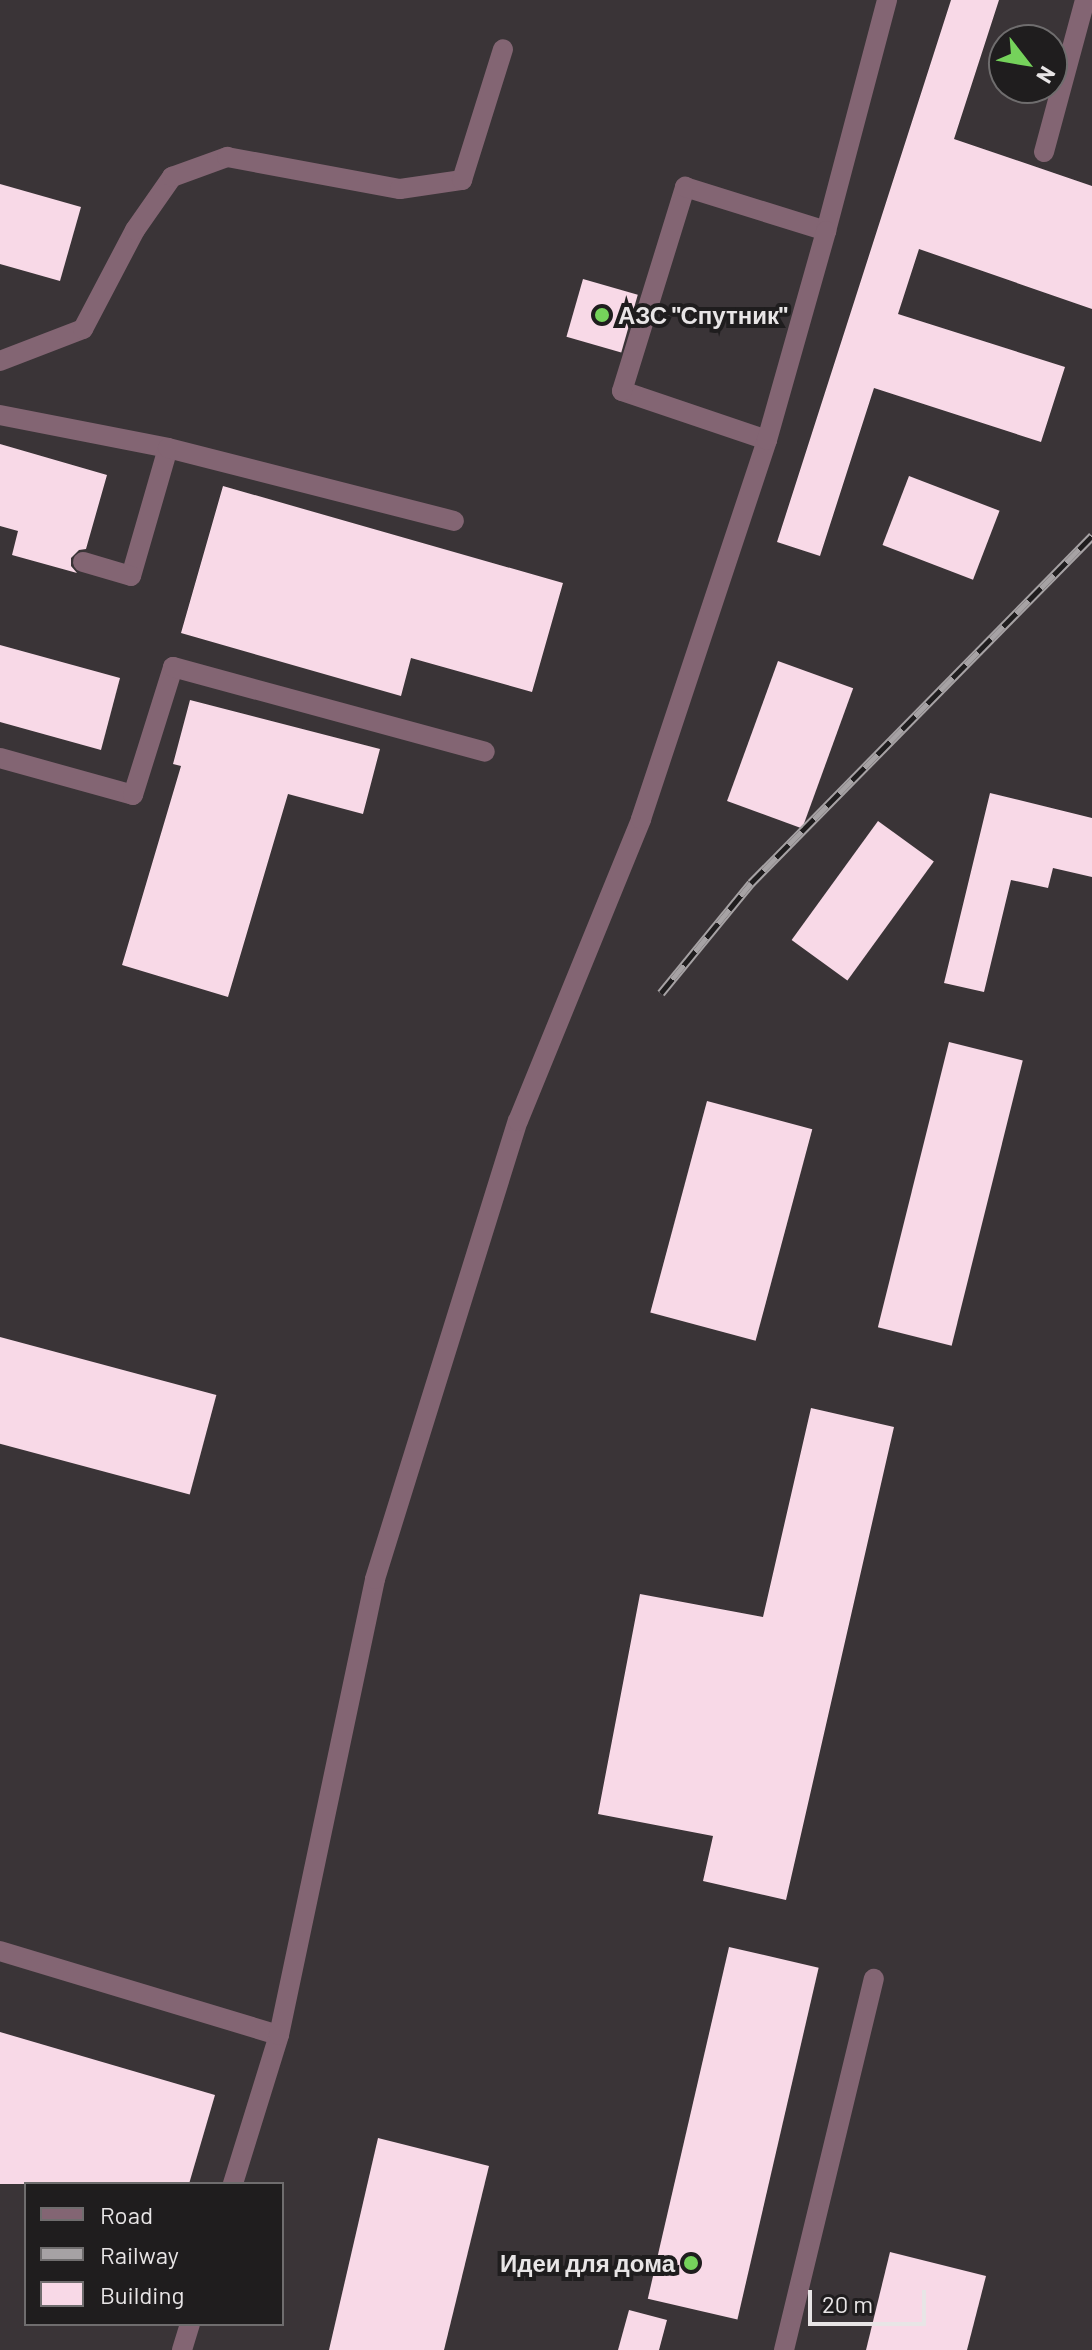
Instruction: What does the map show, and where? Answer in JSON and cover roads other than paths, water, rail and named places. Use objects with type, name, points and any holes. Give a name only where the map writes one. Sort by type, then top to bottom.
[{"type":"street","points":[[234,2182],[279,2035],[375,1579],[518,1121],[641,819],[767,440],[887,0]]},
{"type":"street","points":[[1044,152],[1085,0]]},
{"type":"street","points":[[0,361],[83,329],[135,230],[172,177],[227,157],[400,189],[462,180],[503,49]]},
{"type":"street","points":[[767,440],[622,391],[685,187],[826,231]]},
{"type":"street","points":[[0,415],[168,448],[454,521]]},
{"type":"street","points":[[83,562],[131,576],[168,448]]},
{"type":"street","points":[[0,758],[133,795],[173,667],[485,752]]},
{"type":"street","points":[[0,1951],[279,2035]]},
{"type":"street","points":[[784,2350],[874,1979]]},
{"type":"street","points":[[182,2350],[189,2326]]},
{"type":"railway","points":[[661,993],[751,883],[1092,536]]},
{"type":"place","name":"АЗС \"Спутник\"","points":[[602,315]]},
{"type":"place","name":"Идеи для дома","points":[[691,2263]]}]
